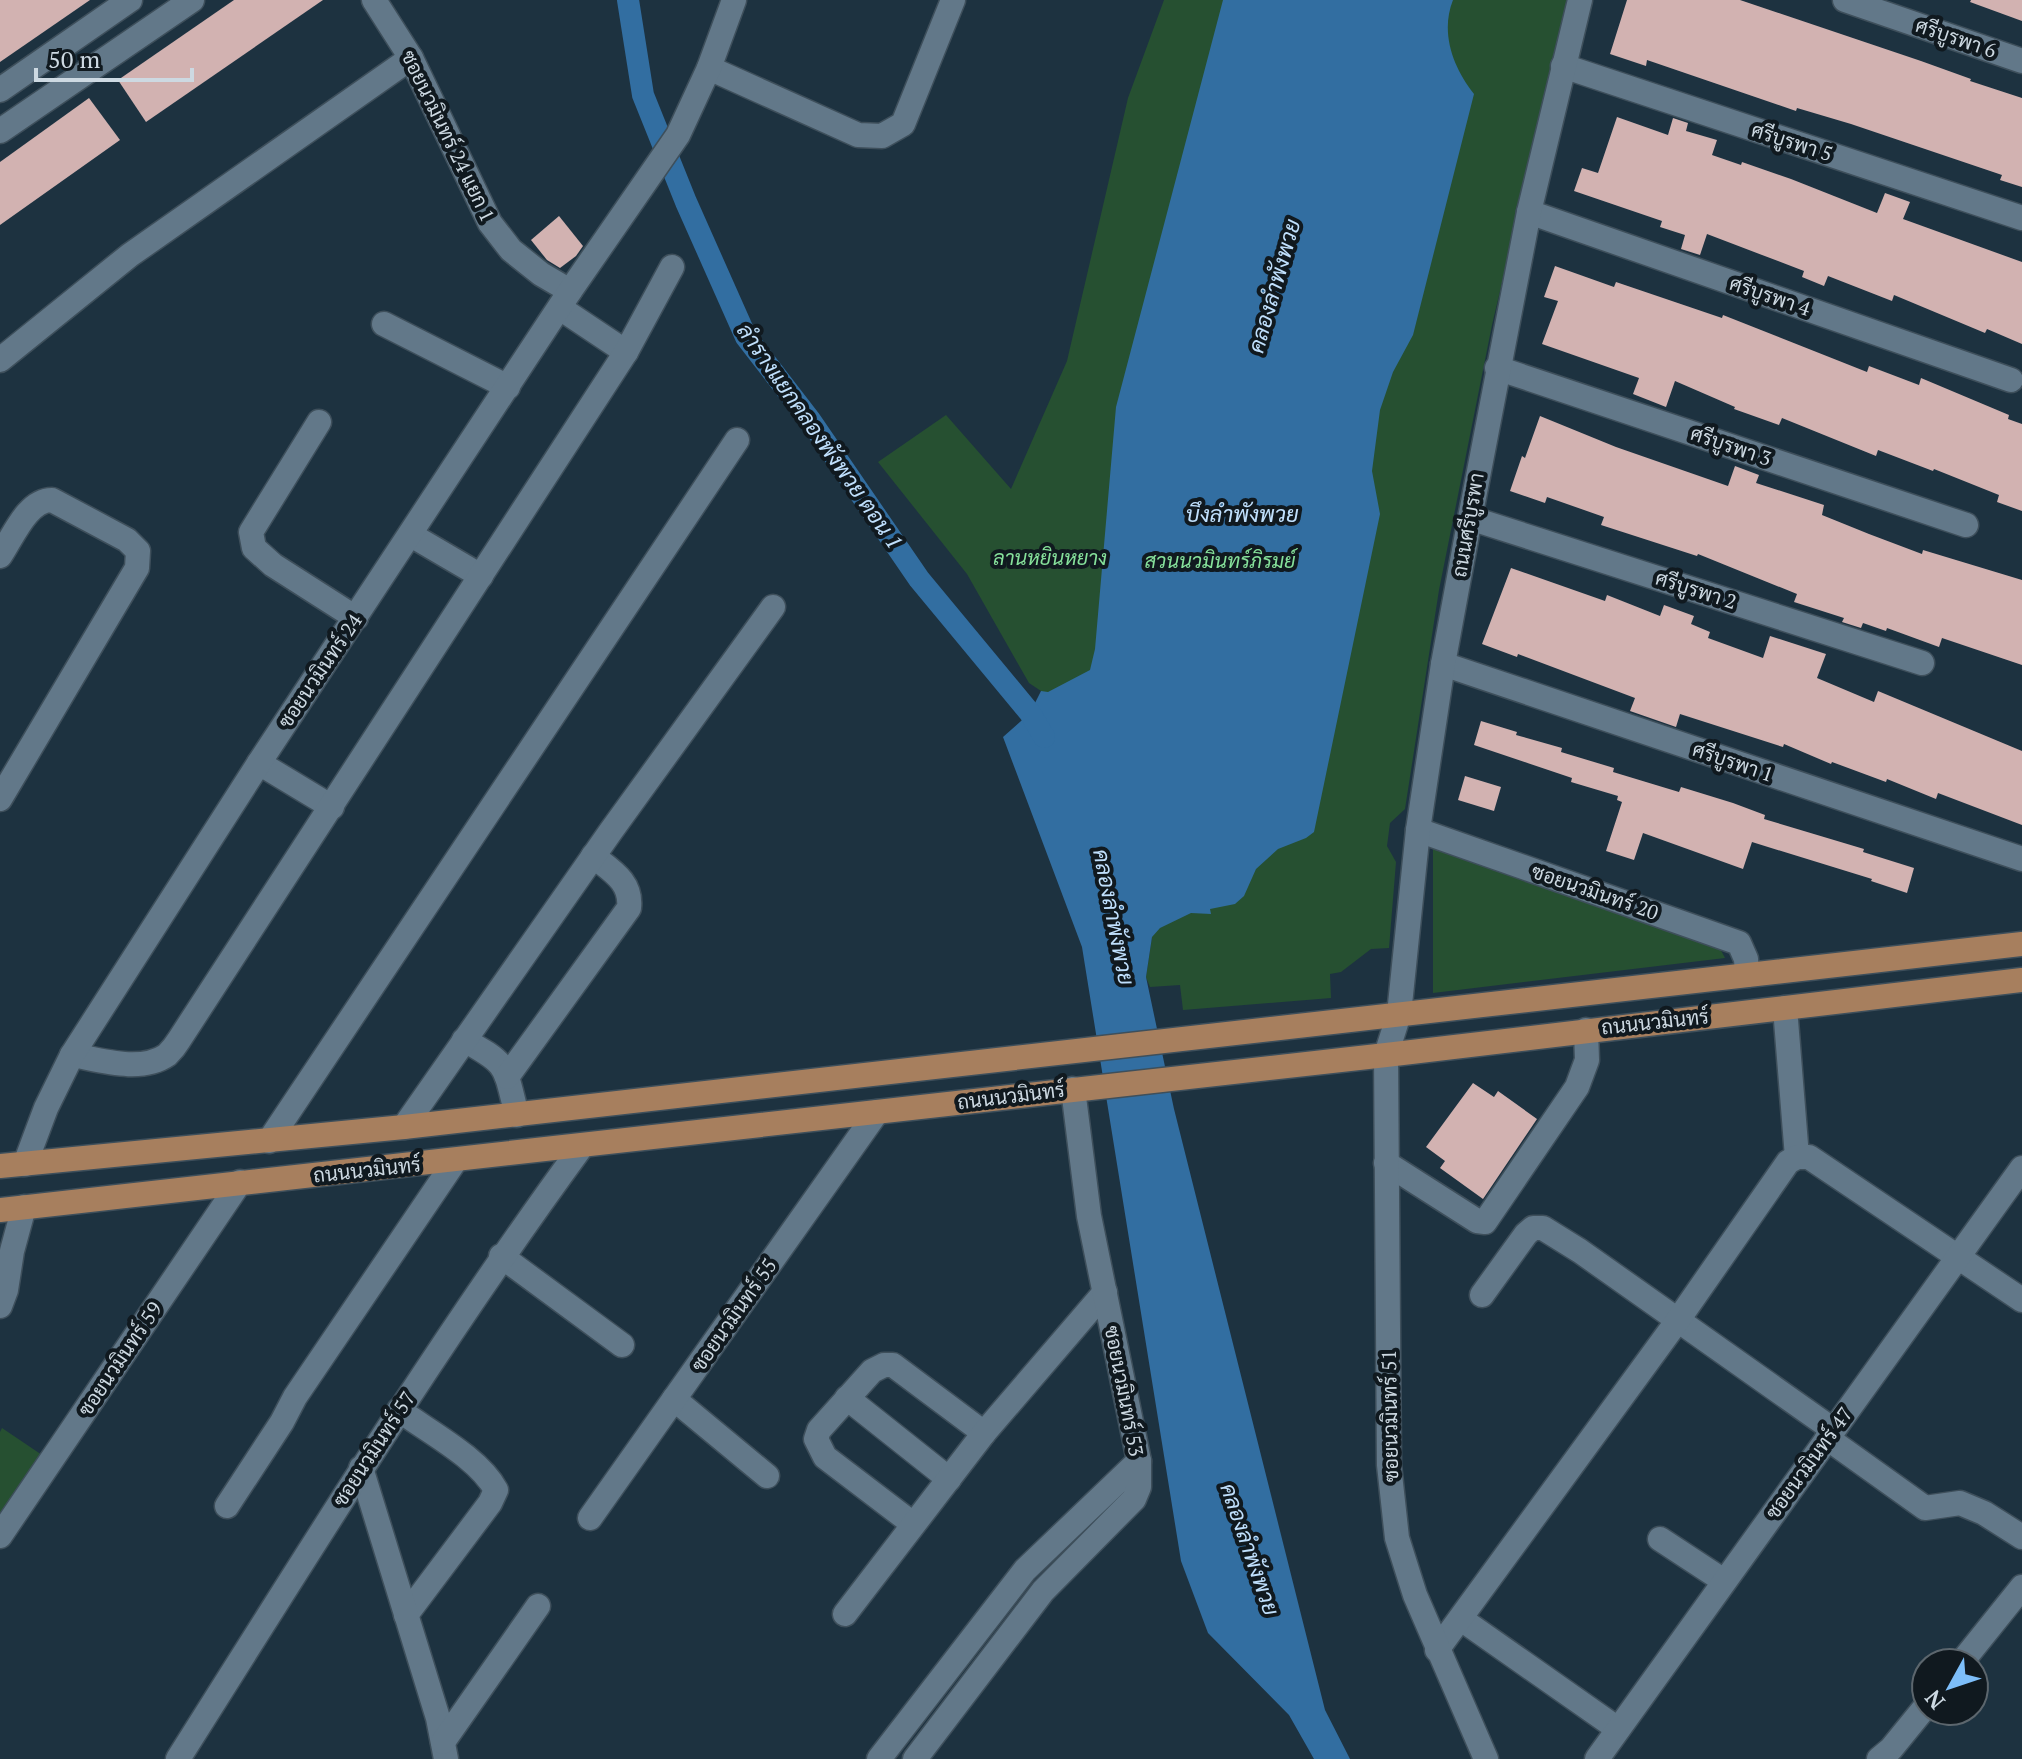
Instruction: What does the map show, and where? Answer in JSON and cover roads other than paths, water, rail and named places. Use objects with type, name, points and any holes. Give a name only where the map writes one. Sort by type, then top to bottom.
[{"type":"main road","name":"ถนนนวมินทร์","points":[[0,1166],[517,1115],[2022,944]]},
{"type":"main road","name":"ถนนนวมินทร์","points":[[12,1209],[1386,1055],[2022,980]]},
{"type":"main road","points":[[12,1209],[25,1164]]},
{"type":"street","points":[[0,90],[130,0]]},
{"type":"street","points":[[0,131],[192,0]]},
{"type":"street","name":"ซอยนวมินทร์ 24 แยก 1","points":[[374,0],[411,58],[490,223],[511,250],[626,352]]},
{"type":"street","name":"ซอยนวมินทร์ 24","points":[[25,1164],[46,1108],[72,1055],[259,763],[688,118],[734,0]]},
{"type":"street","points":[[709,68],[858,135],[882,136],[903,124],[953,0]]},
{"type":"street","name":"ถนนศรีบูรพา","points":[[1386,1055],[1399,1014],[1418,830],[1443,664],[1497,368],[1529,212],[1580,0]]},
{"type":"street","name":"ศรีบูรพา 6","points":[[1845,0],[2022,61]]},
{"type":"street","points":[[0,360],[130,255],[411,58]]},
{"type":"street","name":"ศรีบูรพา 5","points":[[1563,66],[2022,218]]},
{"type":"street","name":"ศรีบูรพา 4","points":[[1529,212],[2011,380]]},
{"type":"street","points":[[72,1055],[119,1064],[143,1063],[166,1056],[179,1040],[626,352],[672,267]]},
{"type":"street","points":[[384,324],[508,387]]},
{"type":"street","name":"ศรีบูรพา 3","points":[[1497,368],[1966,525]]},
{"type":"street","points":[[319,422],[261,513],[251,532],[252,540],[254,548],[273,565],[356,618]]},
{"type":"street","points":[[269,1141],[737,440]]},
{"type":"street","points":[[0,556],[9,527],[42,500],[52,500],[127,540],[138,551],[137,568],[0,799]]},
{"type":"street","name":"ศรีบูรพา 2","points":[[1470,518],[1922,663]]},
{"type":"street","points":[[411,535],[481,576]]},
{"type":"street","points":[[404,1127],[593,856],[773,607]]},
{"type":"street","name":"ศรีบูรพา 1","points":[[1443,664],[2022,859]]},
{"type":"street","points":[[259,763],[332,807]]},
{"type":"street","name":"ซอยนวมินทร์ 20","points":[[1418,830],[1739,943],[1746,959],[1747,975]]},
{"type":"street","points":[[507,1077],[629,908],[630,896],[624,882],[593,856]]},
{"type":"street","points":[[1785,1008],[1797,1157]]},
{"type":"street","points":[[1386,1163],[1477,1221],[1485,1222],[1577,1087],[1587,1060],[1586,1030]]},
{"type":"street","points":[[464,1040],[494,1056],[505,1068],[517,1115]]},
{"type":"street","name":"ซอยนวมินทร์ 51","points":[[1386,1055],[1389,1465],[1397,1538],[1406,1572],[1437,1650],[1486,1759]]},
{"type":"street","name":"ซอยนวมินทร์ 53","points":[[915,1759],[1043,1591],[1134,1499],[1139,1487],[1139,1461],[1089,1216],[1073,1089]]},
{"type":"street","name":"ซอยนวมินทร์ 55","points":[[590,1518],[877,1112]]},
{"type":"street","name":"ซอยนวมินทร์ 57","points":[[178,1759],[399,1410],[501,1256],[582,1146]]},
{"type":"street","points":[[1437,1650],[1678,1320],[1788,1162],[1797,1157],[1809,1157],[2022,1300]]},
{"type":"street","points":[[227,1506],[295,1397],[455,1161]]},
{"type":"street","name":"ซอยนวมินทร์ 47","points":[[1597,1759],[2022,1168]]},
{"type":"street","name":"ซอยนวมินทร์ 59","points":[[0,1536],[240,1182]]},
{"type":"street","points":[[0,1306],[6,1290],[12,1251],[12,1209]]},
{"type":"street","points":[[1482,1295],[1526,1234],[1533,1228],[1543,1228],[1678,1320],[1925,1508],[1960,1503],[1984,1513],[2022,1537]]},
{"type":"street","points":[[501,1256],[622,1345]]},
{"type":"street","points":[[845,1614],[984,1433],[1105,1292]]},
{"type":"street","points":[[913,1524],[825,1457],[816,1439],[819,1430],[872,1371],[884,1365],[893,1365],[984,1433]]},
{"type":"street","points":[[847,1398],[949,1479]]},
{"type":"street","points":[[674,1399],[767,1476]]},
{"type":"street","points":[[399,1410],[477,1466],[496,1490],[490,1503],[406,1615]]},
{"type":"street","points":[[879,1759],[1025,1570],[1139,1461]]},
{"type":"street","points":[[361,1468],[444,1751]]},
{"type":"street","points":[[1660,1539],[1724,1581]]},
{"type":"street","points":[[1974,1647],[2022,1587]]},
{"type":"street","points":[[444,1751],[538,1606]]},
{"type":"street","points":[[1461,1619],[1618,1729]]},
{"type":"street","points":[[1879,1759],[1910,1724]]},
{"type":"water","name":"บึงลำพังพวย","points":[[1223,0],[1453,0],[1448,37],[1460,73],[1474,94],[1413,335],[1393,372],[1380,410],[1372,471],[1380,514],[1314,832],[1278,849],[1256,869],[1244,896],[1235,904],[1210,909],[1211,914],[1191,913],[1160,928],[1152,937],[1146,977],[1174,1109],[1325,1710],[1350,1759],[1314,1759],[1289,1715],[1208,1633],[1181,1561],[1082,947],[1003,737],[1030,713],[1041,691],[1048,692],[1090,670],[1095,649],[1116,407]]},
{"type":"waterway","name":"ลำรางแยกคลองพังพวย ตอน 1","points":[[628,0],[643,95],[746,337],[810,420],[919,579],[1030,713],[1044,737]]},
{"type":"water label","name":"คลองลำพังพวย","points":[[1274,286]]},
{"type":"water label","name":"คลองลำพังพวย","points":[[1114,917]]},
{"type":"water label","name":"คลองลำพังพวย","points":[[1250,1549]]},
{"type":"park label","name":"ลานหยินหยาง","points":[[1050,558]]},
{"type":"park label","name":"สวนนวมินทร์ภิรมย์","points":[[1220,561]]}]
